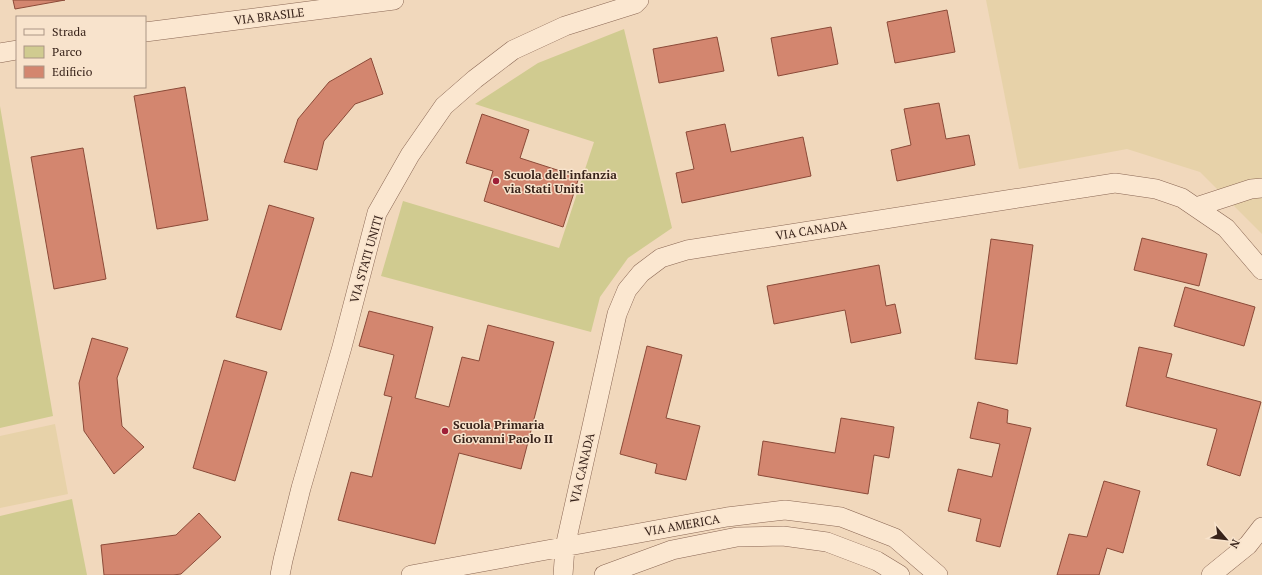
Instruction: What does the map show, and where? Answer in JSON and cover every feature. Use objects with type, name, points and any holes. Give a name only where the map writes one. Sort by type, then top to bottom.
[{"type":"street","name":"VIA BRASILE","points":[[146,32],[394,0]]},
{"type":"street","name":"VIA STATI UNITI","points":[[280,575],[301,488],[342,347],[377,213],[410,155],[444,106],[474,79],[513,50],[565,26],[635,4],[639,0]]},
{"type":"street","points":[[0,53],[16,50]]},
{"type":"street","name":"VIA CANADA","points":[[563,571],[565,547],[617,314],[626,290],[641,273],[661,258],[687,250],[1115,183],[1156,189],[1182,198],[1226,228],[1262,270]]},
{"type":"street","points":[[1196,207],[1251,189],[1262,188]]},
{"type":"street","name":"VIA AMERICA","points":[[411,575],[727,517],[785,510],[840,517],[895,538],[938,575]]},
{"type":"street","points":[[1211,575],[1248,545],[1262,527]]},
{"type":"street","name":"VIA AMERICA","points":[[604,575],[672,550],[737,537],[783,536],[827,542],[877,561],[900,575]]},
{"type":"shaded area","points":[[986,0],[1262,0],[1262,234],[1200,172],[1127,149],[1019,169]]},
{"type":"shaded area","points":[[55,424],[68,494],[0,508],[0,436]]},
{"type":"green space","points":[[624,29],[672,228],[628,258],[600,297],[591,332],[381,276],[403,201],[559,248],[594,142],[475,104],[538,63]]},
{"type":"green space","points":[[0,106],[53,416],[0,428]]},
{"type":"green space","points":[[72,499],[87,575],[0,575],[0,516]]},
{"type":"building","points":[[13,0],[65,0],[15,9]]},
{"type":"building","points":[[947,10],[955,52],[895,63],[887,22]]},
{"type":"building","points":[[831,27],[838,64],[778,76],[771,38]]},
{"type":"building","points":[[717,37],[724,71],[659,83],[653,49]]},
{"type":"building","points":[[371,58],[383,94],[355,104],[324,141],[317,170],[284,162],[298,119],[329,82]]},
{"type":"building","points":[[185,87],[208,220],[157,229],[134,96]]},
{"type":"building","points":[[939,103],[946,139],[969,135],[975,165],[897,181],[891,150],[911,145],[904,109]]},
{"type":"building","points":[[482,114],[529,130],[520,158],[579,177],[563,227],[484,201],[493,171],[466,163]]},
{"type":"building","points":[[725,124],[731,152],[803,137],[811,176],[682,203],[676,173],[694,169],[686,132]]},
{"type":"building","points":[[83,148],[106,279],[54,289],[31,157]]},
{"type":"building","points":[[269,205],[314,218],[281,330],[236,317]]},
{"type":"building","points":[[1142,238],[1207,254],[1199,286],[1134,270]]},
{"type":"building","points":[[991,239],[1033,245],[1017,364],[975,359]]},
{"type":"building","points":[[879,265],[886,306],[895,304],[901,333],[851,343],[845,310],[774,324],[767,286]]},
{"type":"building","points":[[1185,287],[1255,307],[1244,346],[1174,326]]},
{"type":"building","points":[[369,311],[433,327],[415,398],[449,407],[462,357],[479,361],[488,325],[554,342],[521,469],[459,453],[435,544],[338,520],[351,472],[372,477],[392,397],[384,395],[394,355],[359,346]]},
{"type":"building","points":[[92,338],[128,348],[117,378],[122,426],[144,447],[114,474],[84,431],[79,383]]},
{"type":"building","points":[[647,346],[682,355],[666,418],[700,426],[686,480],[655,473],[657,464],[620,454]]},
{"type":"building","points":[[1139,347],[1172,354],[1166,377],[1261,402],[1240,476],[1207,465],[1217,429],[1126,406]]},
{"type":"building","points":[[224,360],[267,372],[235,481],[193,468]]},
{"type":"building","points":[[978,402],[1008,410],[1007,423],[1031,428],[1000,547],[976,541],[981,519],[948,511],[958,469],[992,477],[1000,444],[970,438]]},
{"type":"building","points":[[841,418],[894,427],[889,458],[874,455],[868,494],[758,475],[763,441],[835,453]]},
{"type":"building","points":[[1104,481],[1140,491],[1123,553],[1107,548],[1099,575],[1057,575],[1069,534],[1087,537]]},
{"type":"building","points":[[199,513],[221,537],[181,574],[104,575],[101,545],[176,535]]},
{"type":"place","name":"Scuola dell'infanzia via Stati Uniti","points":[[496,181]]},
{"type":"place","name":"Scuola Primaria Giovanni Paolo II","points":[[445,431]]}]
